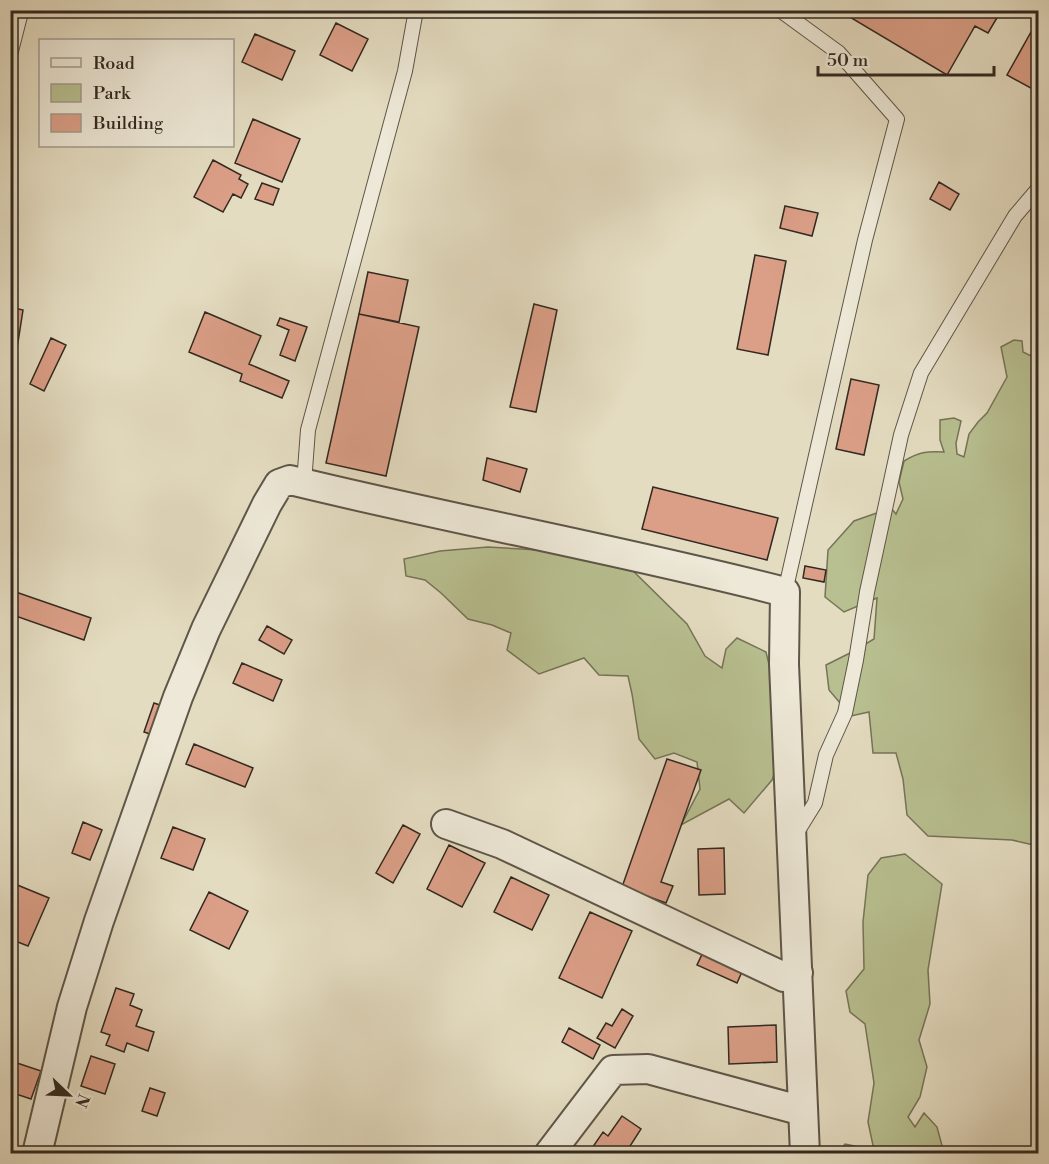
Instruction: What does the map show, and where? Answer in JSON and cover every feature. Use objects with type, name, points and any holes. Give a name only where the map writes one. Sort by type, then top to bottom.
[{"type":"street","points":[[38,1154],[72,1007],[95,932],[178,697],[206,629],[267,504],[279,484],[290,480],[785,592],[784,664],[805,1154]]},
{"type":"street","points":[[446,824],[502,844],[784,977],[798,973]]},
{"type":"street","points":[[549,1154],[613,1070],[648,1069],[803,1111]]},
{"type":"lane","points":[[10,55],[20,10]]},
{"type":"lane","points":[[304,483],[308,430],[405,71],[416,10]]},
{"type":"lane","points":[[780,10],[839,53],[897,118],[862,251],[785,592]]},
{"type":"lane","points":[[792,840],[814,803],[826,755],[845,713],[867,592],[901,435],[921,372],[1015,216],[1038,189]]},
{"type":"green space","points":[[1038,339],[1038,846],[1012,840],[928,836],[907,815],[903,779],[896,753],[873,753],[869,712],[851,716],[829,690],[826,665],[874,639],[877,598],[844,612],[825,597],[828,550],[854,521],[891,508],[896,514],[903,499],[899,482],[904,461],[923,453],[944,452],[940,440],[940,420],[954,418],[961,421],[956,443],[957,454],[964,457],[969,434],[987,413],[1007,377],[1001,347],[1014,340],[1022,341],[1023,352],[1031,356]]},
{"type":"green space","points":[[488,547],[574,552],[628,566],[687,624],[705,656],[722,668],[726,649],[737,638],[766,652],[772,677],[781,754],[772,780],[744,813],[729,799],[681,825],[700,789],[697,762],[674,753],[655,759],[639,739],[628,676],[599,675],[584,658],[539,674],[507,650],[511,633],[468,619],[425,580],[406,576],[404,559],[440,551]]},
{"type":"green space","points":[[905,854],[942,884],[928,970],[930,1004],[919,1040],[927,1067],[920,1097],[908,1117],[915,1127],[924,1113],[937,1127],[944,1153],[838,1153],[845,1144],[874,1150],[868,1122],[874,1083],[865,1024],[850,1012],[846,991],[864,969],[863,922],[868,875],[881,858]]},
{"type":"building","points":[[838,10],[1001,11],[988,33],[975,26],[947,75]]},
{"type":"building","points":[[336,23],[368,39],[352,71],[320,55]]},
{"type":"building","points":[[1031,32],[1038,36],[1038,92],[1007,75]]},
{"type":"building","points":[[255,34],[295,51],[282,80],[242,62]]},
{"type":"building","points":[[253,119],[300,139],[282,182],[235,163]]},
{"type":"building","points":[[213,160],[241,175],[239,179],[248,184],[241,198],[233,194],[223,212],[194,197]]},
{"type":"building","points":[[939,182],[959,194],[950,210],[930,199]]},
{"type":"building","points":[[262,183],[279,189],[273,205],[255,199]]},
{"type":"building","points":[[785,206],[818,213],[812,236],[780,228]]},
{"type":"building","points":[[755,255],[786,261],[768,355],[737,349]]},
{"type":"building","points":[[368,272],[408,280],[399,322],[359,314]]},
{"type":"building","points":[[534,304],[557,310],[536,412],[510,407]]},
{"type":"building","points":[[10,307],[23,310],[16,355],[10,354]]},
{"type":"building","points":[[205,312],[261,336],[249,364],[289,381],[282,398],[240,381],[242,374],[189,352]]},
{"type":"building","points":[[359,314],[419,327],[386,476],[326,463]]},
{"type":"building","points":[[280,318],[307,327],[295,361],[280,355],[289,330],[277,325]]},
{"type":"building","points":[[51,338],[66,345],[44,391],[30,384]]},
{"type":"building","points":[[851,379],[879,385],[864,455],[836,449]]},
{"type":"building","points":[[487,458],[527,469],[520,492],[483,480]]},
{"type":"building","points":[[653,487],[778,518],[767,560],[642,529]]},
{"type":"building","points":[[805,566],[826,570],[824,582],[803,578]]},
{"type":"building","points":[[10,590],[91,618],[84,640],[10,614]]},
{"type":"building","points":[[267,626],[292,640],[284,654],[259,640]]},
{"type":"building","points":[[242,663],[282,680],[273,701],[233,683]]},
{"type":"building","points":[[154,703],[163,706],[153,735],[144,732]]},
{"type":"building","points":[[194,744],[253,768],[245,787],[186,764]]},
{"type":"building","points":[[667,759],[701,770],[661,882],[673,886],[666,903],[622,887]]},
{"type":"building","points":[[83,822],[102,830],[90,860],[72,853]]},
{"type":"building","points":[[403,825],[420,834],[393,883],[376,873]]},
{"type":"building","points":[[173,827],[205,839],[193,870],[161,858]]},
{"type":"building","points":[[449,845],[485,863],[462,907],[427,889]]},
{"type":"building","points":[[724,848],[725,894],[699,895],[698,849]]},
{"type":"building","points":[[511,877],[549,895],[532,930],[494,912]]},
{"type":"building","points":[[10,882],[49,898],[28,946],[10,939]]},
{"type":"building","points":[[209,892],[248,911],[229,949],[190,930]]},
{"type":"building","points":[[590,912],[632,931],[602,998],[559,978]]},
{"type":"building","points":[[706,946],[745,965],[737,983],[697,965]]},
{"type":"building","points":[[116,988],[134,994],[130,1005],[142,1010],[136,1026],[154,1032],[148,1051],[127,1043],[124,1052],[106,1045],[110,1035],[101,1032]]},
{"type":"building","points":[[622,1009],[633,1016],[615,1048],[597,1038],[606,1023],[612,1026]]},
{"type":"building","points":[[776,1025],[777,1062],[729,1064],[728,1027]]},
{"type":"building","points":[[569,1028],[600,1045],[593,1059],[562,1042]]},
{"type":"building","points":[[91,1056],[115,1064],[105,1094],[81,1086]]},
{"type":"building","points":[[14,1062],[41,1071],[31,1099],[10,1092],[10,1074]]},
{"type":"building","points":[[150,1088],[165,1093],[157,1116],[142,1111]]},
{"type":"building","points":[[622,1116],[641,1129],[625,1154],[588,1154],[603,1132],[608,1136]]}]
